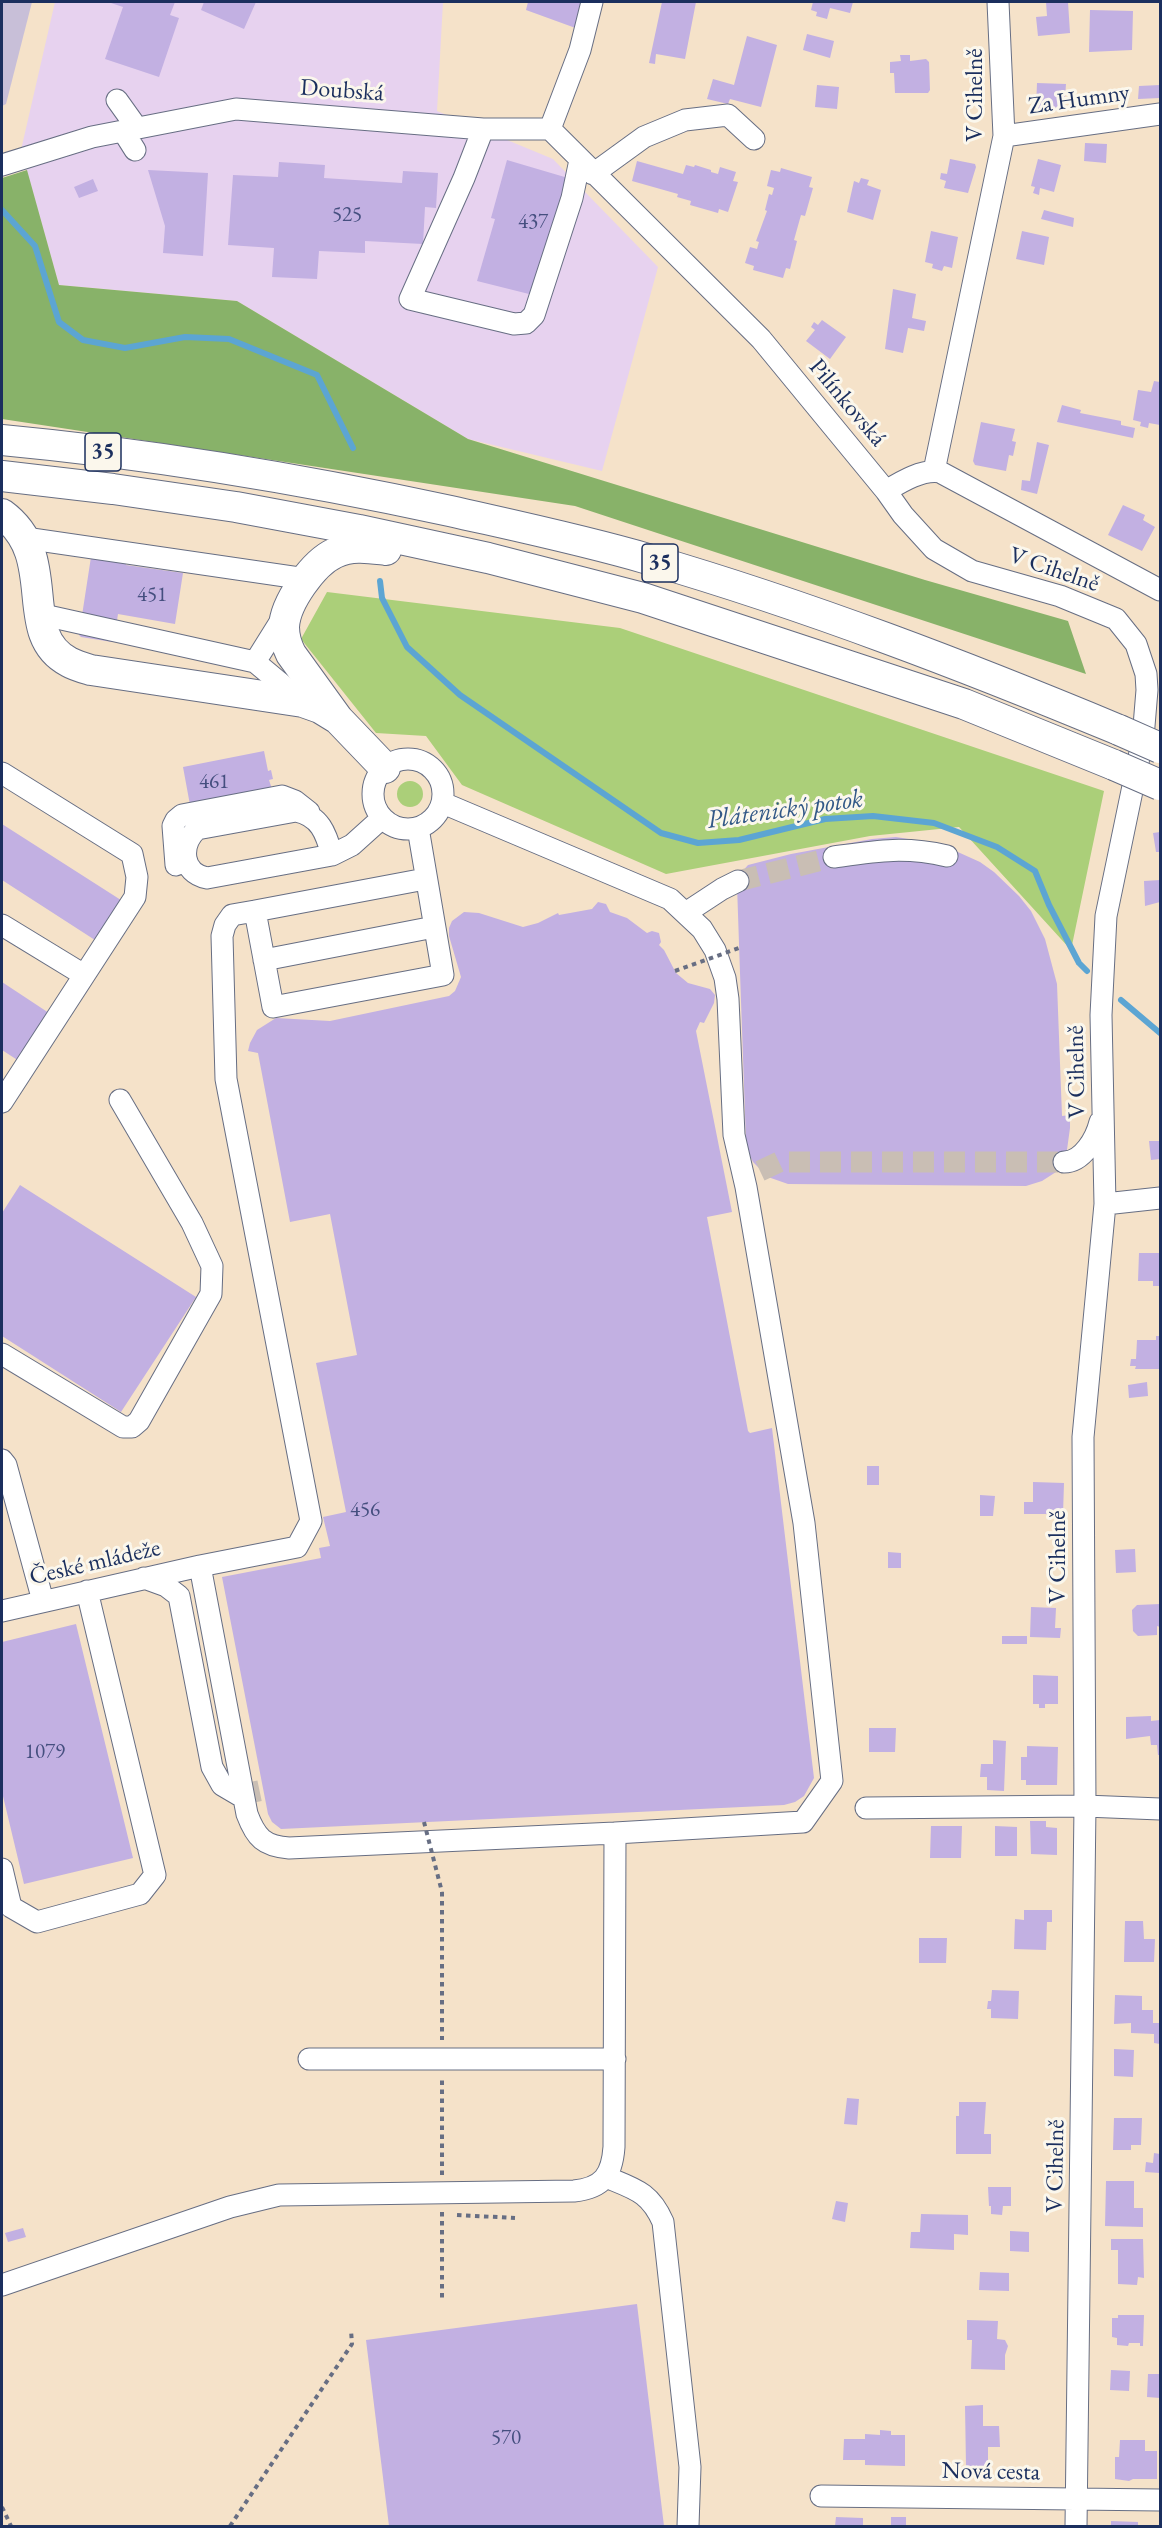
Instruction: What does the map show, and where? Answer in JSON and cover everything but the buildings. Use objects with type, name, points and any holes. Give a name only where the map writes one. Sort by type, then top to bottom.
[{"type":"highway","name":"35","points":[[2,440],[223,468],[356,491],[501,522],[648,559],[788,604],[978,672],[1161,748]]},
{"type":"highway","name":"35","points":[[2,476],[236,507],[358,530],[488,558],[643,598],[782,642],[964,704],[1160,785]]},
{"type":"highway","points":[[2,514],[25,538],[32,552],[36,571],[39,614],[45,636],[58,654],[68,662],[91,670],[303,702],[320,708],[338,719]]},
{"type":"highway","points":[[385,768],[338,719],[291,654],[285,635],[288,610],[306,579],[327,557],[347,549],[360,548],[488,558]]},
{"type":"street","points":[[550,129],[580,50],[592,2]]},
{"type":"street","name":"V Cihelně","points":[[934,471],[1004,136],[998,2]]},
{"type":"street","points":[[117,100],[130,129],[135,150]]},
{"type":"street","name":"Doubská","points":[[2,165],[92,136],[236,109],[337,122],[483,129],[550,129]]},
{"type":"street","name":"Za Humny","points":[[1004,136],[1161,114]]},
{"type":"street","points":[[483,129],[410,300],[514,324],[526,323],[534,315],[572,198],[586,167],[644,137],[685,120],[728,115],[754,139]]},
{"type":"street","name":"Pilínkovská","points":[[550,129],[761,339],[886,491]]},
{"type":"street","points":[[886,491],[904,480],[934,471],[940,472],[1161,590]]},
{"type":"street","name":"V Cihelně","points":[[886,491],[903,515],[934,549],[972,571],[1060,596],[1116,619],[1136,644],[1142,659],[1147,690],[1143,738],[1106,916],[1101,1015],[1105,1204],[1083,1437],[1085,1806],[1076,2526]]},
{"type":"street","points":[[25,538],[306,579]]},
{"type":"street","points":[[255,662],[288,610]]},
{"type":"street","points":[[39,614],[255,662],[303,702]]},
{"type":"street","points":[[405,759],[427,764],[441,781],[444,792],[443,803],[438,814],[429,823],[418,828],[399,828],[382,818],[376,809],[374,787],[385,768],[394,762],[405,759]]},
{"type":"street","points":[[2,773],[132,854],[137,877],[135,897],[2,1102]]},
{"type":"street","points":[[200,1566],[247,1814],[252,1827],[262,1840],[274,1847],[615,1833],[803,1822],[832,1780],[804,1523],[753,1179],[734,1135],[728,999],[725,978],[715,950],[702,929],[687,912],[670,899],[443,803]]},
{"type":"street","points":[[332,855],[324,830],[316,820],[296,811],[197,830],[191,835],[185,849],[188,865],[199,876],[219,877],[332,855],[352,845],[382,818]]},
{"type":"street","points":[[418,828],[443,975],[273,1007],[255,911],[425,879]]},
{"type":"street","points":[[834,857],[884,850],[917,849],[947,856]]},
{"type":"street","points":[[687,912],[738,881]]},
{"type":"street","name":"České mládeže","points":[[2,1611],[144,1578],[297,1547],[311,1521],[226,1079],[222,936],[225,925],[232,915],[255,911]]},
{"type":"street","points":[[2,925],[84,975]]},
{"type":"street","points":[[264,960],[434,927]]},
{"type":"street","points":[[2,1354],[123,1427],[132,1427],[139,1422],[211,1294],[212,1266],[120,1100]]},
{"type":"street","points":[[1064,1162],[1070,1162],[1079,1156],[1091,1144],[1097,1134],[1103,1113]]},
{"type":"street","points":[[1105,1204],[1161,1198]]},
{"type":"street","points":[[2,1460],[6,1465],[7,1491],[43,1601]]},
{"type":"street","points":[[144,1578],[166,1586],[179,1596],[212,1767],[222,1785],[239,1795]]},
{"type":"street","points":[[2,1869],[11,1907],[37,1922],[140,1894],[155,1875],[87,1591]]},
{"type":"street","points":[[866,1808],[1085,1806],[1161,1809]]},
{"type":"street","points":[[2,2285],[251,2201],[279,2195],[310,2193],[442,2202],[588,2189],[606,2177],[613,2163],[615,1833]]},
{"type":"street","points":[[309,2059],[615,2059]]},
{"type":"street","points":[[606,2177],[644,2193],[656,2205],[663,2222],[690,2467],[688,2526]]},
{"type":"street","name":"Nová cesta","points":[[820,2496],[1161,2500]]},
{"type":"path","points":[[675,970],[739,948]]},
{"type":"path","points":[[424,1822],[442,1892],[442,2302]]},
{"type":"path","points":[[431,2212],[442,2202]]},
{"type":"path","points":[[442,2202],[475,2217],[515,2217]]},
{"type":"path","points":[[230,2526],[352,2344],[351,2330]]},
{"type":"path","points":[[2,2507],[11,2526]]},
{"type":"shaded area","points":[[2,2],[32,2],[6,104],[2,106]]},
{"type":"shaded area","points":[[55,2],[443,2],[437,111],[553,159],[658,267],[602,471],[468,439],[237,301],[59,285],[21,150]]},
{"type":"green space","points":[[27,170],[59,285],[237,301],[468,439],[925,580],[1068,621],[1086,674],[575,506],[2,419],[2,178]]},
{"type":"green space","points":[[327,592],[620,628],[1104,791],[1071,950],[959,827],[870,836],[666,874],[462,785],[426,736],[376,733],[301,639]]},
{"type":"green space","points":[[410,781],[419,785],[423,794],[419,803],[410,807],[401,803],[397,794],[401,785]]},
{"type":"waterway","name":"Plátenický potok","points":[[2,210],[35,246],[59,322],[83,340],[125,348],[185,337],[229,339],[317,375],[353,448]]},
{"type":"waterway","name":"Plátenický potok","points":[[380,581],[382,598],[407,647],[460,695],[661,833],[698,843],[739,840],[825,819],[873,816],[934,823],[997,847],[1035,871],[1049,905],[1079,963],[1087,971]]},
{"type":"waterway","name":"Plátenický potok","points":[[1121,1000],[1160,1033]]},
{"type":"tunnel","points":[[738,881],[834,857]]},
{"type":"tunnel","points":[[760,1171],[779,1162],[1064,1162]]},
{"type":"tunnel","points":[[239,1795],[263,1790]]}]
